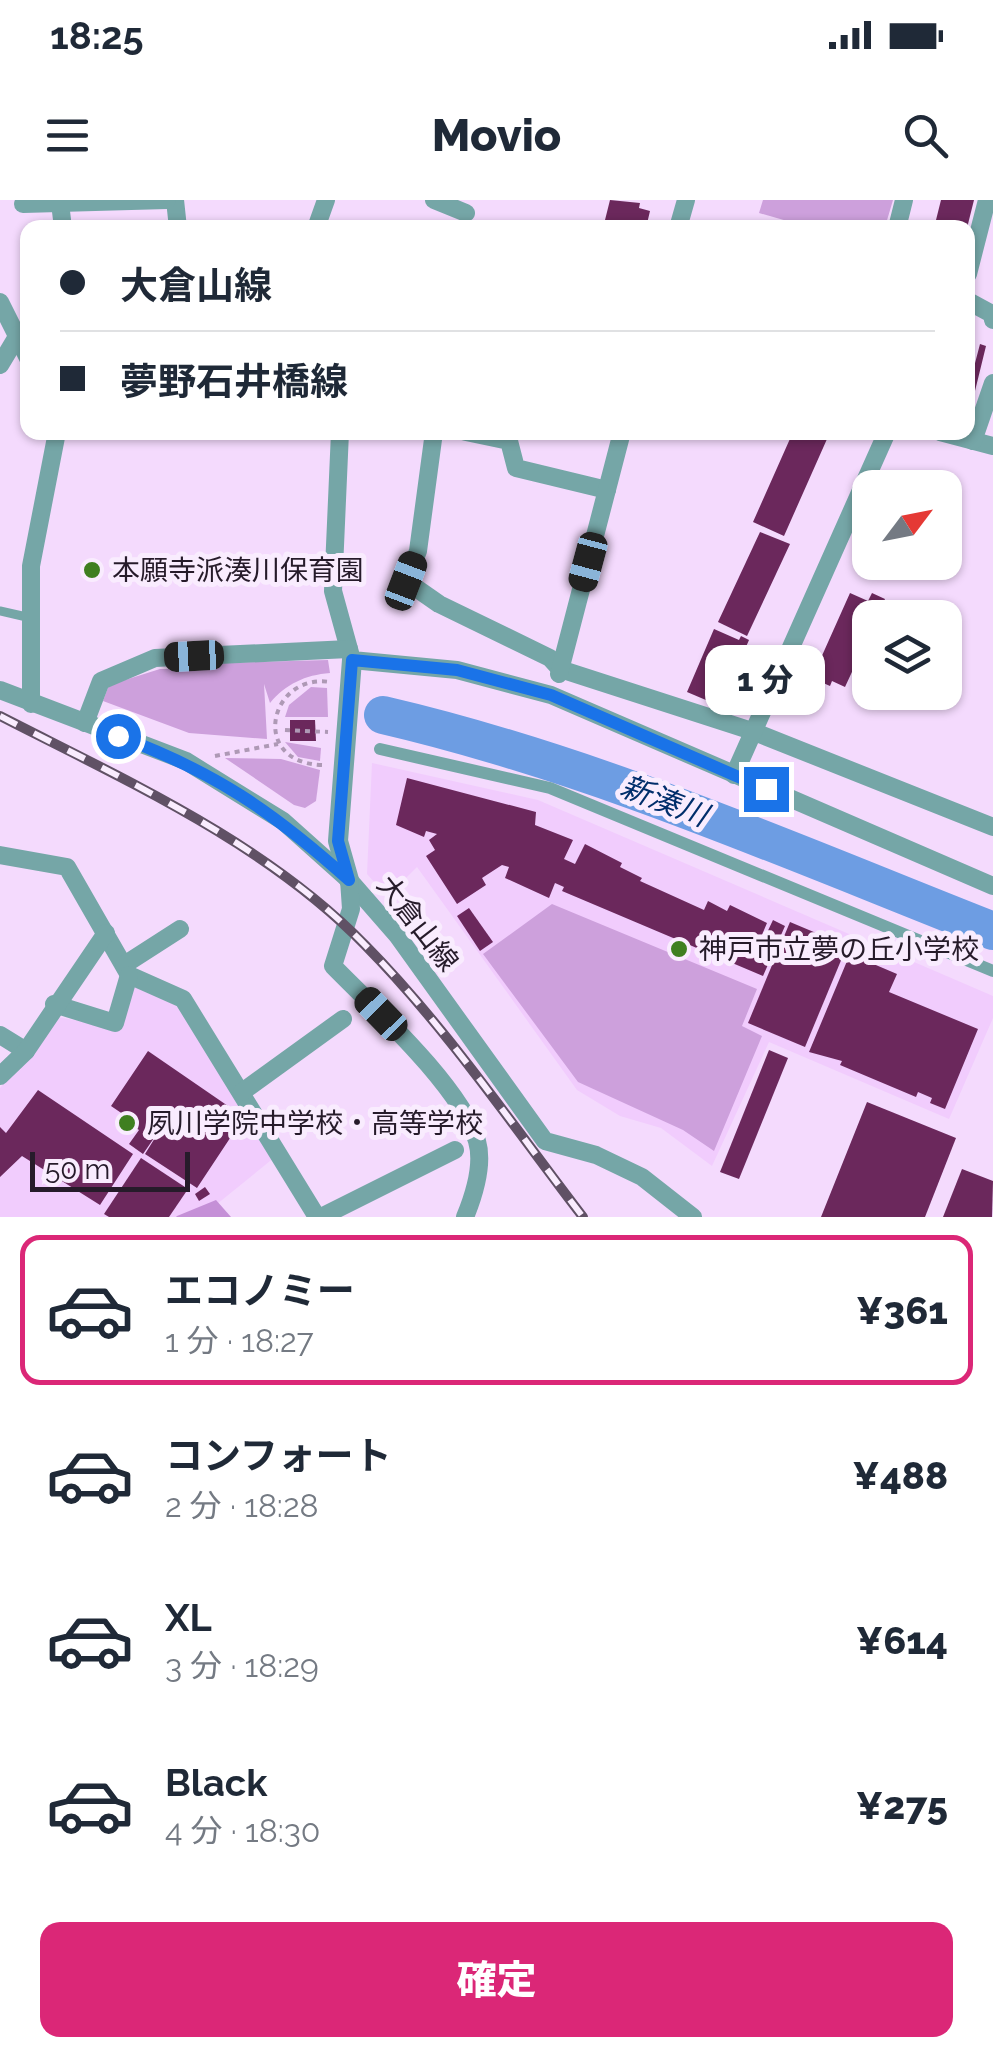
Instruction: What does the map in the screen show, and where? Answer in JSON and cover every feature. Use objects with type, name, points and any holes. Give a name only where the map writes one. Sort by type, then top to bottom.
[{"type":"street","points":[[24,204],[167,200]]},
{"type":"street","points":[[434,200],[466,213]]},
{"type":"street","points":[[975,247],[987,200]]},
{"type":"street","points":[[60,203],[62,220]]},
{"type":"street","points":[[0,302],[20,339]]},
{"type":"street","points":[[975,306],[992,314],[993,320]]},
{"type":"street","points":[[0,366],[18,334]]},
{"type":"street","points":[[975,434],[993,384]]},
{"type":"street","points":[[32,704],[32,566],[56,440]]},
{"type":"street","points":[[340,440],[333,591],[350,654],[338,841],[349,880],[351,909],[333,966],[404,1039],[454,1099],[478,1142],[477,1186],[465,1217]]},
{"type":"street","points":[[433,440],[418,551],[406,581],[439,604],[550,658],[560,669],[752,731],[993,827]]},
{"type":"street","points":[[500,440],[509,442],[516,468],[607,490]]},
{"type":"street","points":[[551,695],[620,440]]},
{"type":"street","points":[[875,470],[884,440]]},
{"type":"street","points":[[966,440],[993,446]]},
{"type":"street","points":[[734,776],[752,731],[852,530]]},
{"type":"street","points":[[85,723],[101,681],[154,658],[350,654],[457,670],[551,695],[993,886]]},
{"type":"street","name":"大倉山線","points":[[0,690],[186,761],[284,821],[349,880],[397,936],[545,1141],[596,1155],[642,1177],[692,1217]]},
{"type":"street","points":[[380,749],[550,788],[993,971]]},
{"type":"street","points":[[0,855],[67,867],[127,970],[183,1000],[319,1217],[454,1150]]},
{"type":"street","points":[[54,1004],[115,1024],[127,970],[180,929]]},
{"type":"street","points":[[0,1076],[26,1051],[54,1004],[106,933]]},
{"type":"street","points":[[242,1092],[343,1019]]},
{"type":"street","points":[[0,1035],[26,1051]]},
{"type":"lane","points":[[0,612],[31,618]]},
{"type":"path","points":[[326,765],[301,762],[278,744],[276,713],[290,693],[315,680],[335,687]]},
{"type":"path","points":[[285,730],[316,731]]},
{"type":"path","points":[[215,756],[278,744]]},
{"type":"shaded area","points":[[763,200],[893,200],[887,220],[784,220],[759,213]]},
{"type":"shaded area","points":[[328,660],[330,673],[297,682],[270,703],[264,684],[267,739],[189,733],[103,701],[109,685],[160,669],[187,669],[187,664]]},
{"type":"shaded area","points":[[311,687],[327,688],[328,717],[285,717],[289,705]]},
{"type":"shaded area","points":[[285,742],[321,748],[320,761],[298,757]]},
{"type":"shaded area","points":[[225,758],[281,759],[320,770],[316,801],[305,808],[294,805]]},
{"type":"shaded area","name":"神戸市立夢の丘小学校","points":[[372,763],[538,800],[993,996],[993,1018],[949,1119],[769,1042],[712,1166],[661,1128],[620,1116],[577,1090],[417,867],[395,889],[392,902],[367,874]]},
{"type":"shaded area","points":[[552,904],[757,989],[742,1026],[762,1036],[714,1151],[683,1130],[578,1082],[483,954]]},
{"type":"shaded area","name":"夙川学院中学校・高等学校","points":[[133,983],[184,1010],[275,1157],[201,1217],[0,1217],[0,1088],[58,1017],[122,1029]]},
{"type":"shaded area","points":[[216,1200],[231,1217],[176,1217],[177,1216]]},
{"type":"building","points":[[610,200],[640,203],[639,208],[650,211],[648,220],[605,220]]},
{"type":"building","points":[[941,200],[974,200],[969,220],[936,220]]},
{"type":"building","points":[[980,344],[986,346],[975,391]]},
{"type":"building","points":[[789,440],[827,440],[784,536],[753,522]]},
{"type":"building","points":[[760,532],[790,544],[747,636],[718,622]]},
{"type":"building","points":[[850,593],[866,600],[852,600],[852,672],[845,687],[812,678]]},
{"type":"building","points":[[872,593],[885,600],[868,600]]},
{"type":"building","points":[[714,629],[749,640],[720,706],[687,692]]},
{"type":"building","points":[[290,720],[315,720],[316,741],[290,741]]},
{"type":"building","points":[[407,778],[536,812],[535,825],[573,840],[564,859],[575,864],[585,844],[622,863],[620,867],[642,878],[640,881],[704,910],[708,901],[727,911],[730,905],[767,923],[761,937],[764,939],[773,920],[785,926],[763,976],[562,891],[564,887],[555,883],[549,898],[505,878],[509,867],[502,865],[482,878],[486,885],[457,904],[426,856],[435,850],[429,840],[437,834],[426,831],[424,837],[396,825]]},
{"type":"building","points":[[469,908],[493,942],[480,951],[457,916]]},
{"type":"building","points":[[790,922],[847,946],[805,1047],[748,1023]]},
{"type":"building","points":[[850,954],[897,974],[889,992],[978,1029],[945,1109],[918,1092],[916,1097],[840,1065],[842,1061],[809,1052]]},
{"type":"building","points":[[769,1050],[788,1058],[739,1179],[720,1172]]},
{"type":"building","points":[[148,1051],[244,1117],[197,1188],[145,1154],[163,1125],[143,1154],[129,1144],[139,1130],[133,1126],[136,1123],[111,1106]]},
{"type":"building","points":[[38,1090],[133,1154],[100,1205],[22,1156],[0,1177],[0,1127],[6,1133]]},
{"type":"building","points":[[867,1102],[956,1138],[925,1217],[821,1217]]},
{"type":"building","points":[[141,1158],[188,1189],[169,1217],[104,1214]]},
{"type":"building","points":[[962,1169],[993,1181],[992,1217],[943,1217]]},
{"type":"building","points":[[205,1187],[210,1194],[199,1201],[195,1194]]},
{"type":"waterway","name":"新湊川","points":[[383,715],[462,735],[616,784],[993,931]]},
{"type":"railway","points":[[0,716],[192,816],[284,875],[326,908],[423,1009],[583,1217]]},
{"type":"place","name":"本願寺派湊川保育園","points":[[92,570]]},
{"type":"place","name":"神戸市立夢の丘小学校","points":[[679,949]]},
{"type":"place","name":"夙川学院中学校・高等学校","points":[[127,1123]]},
{"type":"route","points":[[118,736],[186,761],[284,821],[349,880],[338,841],[352,660],[457,670],[551,695],[766,789]]}]
